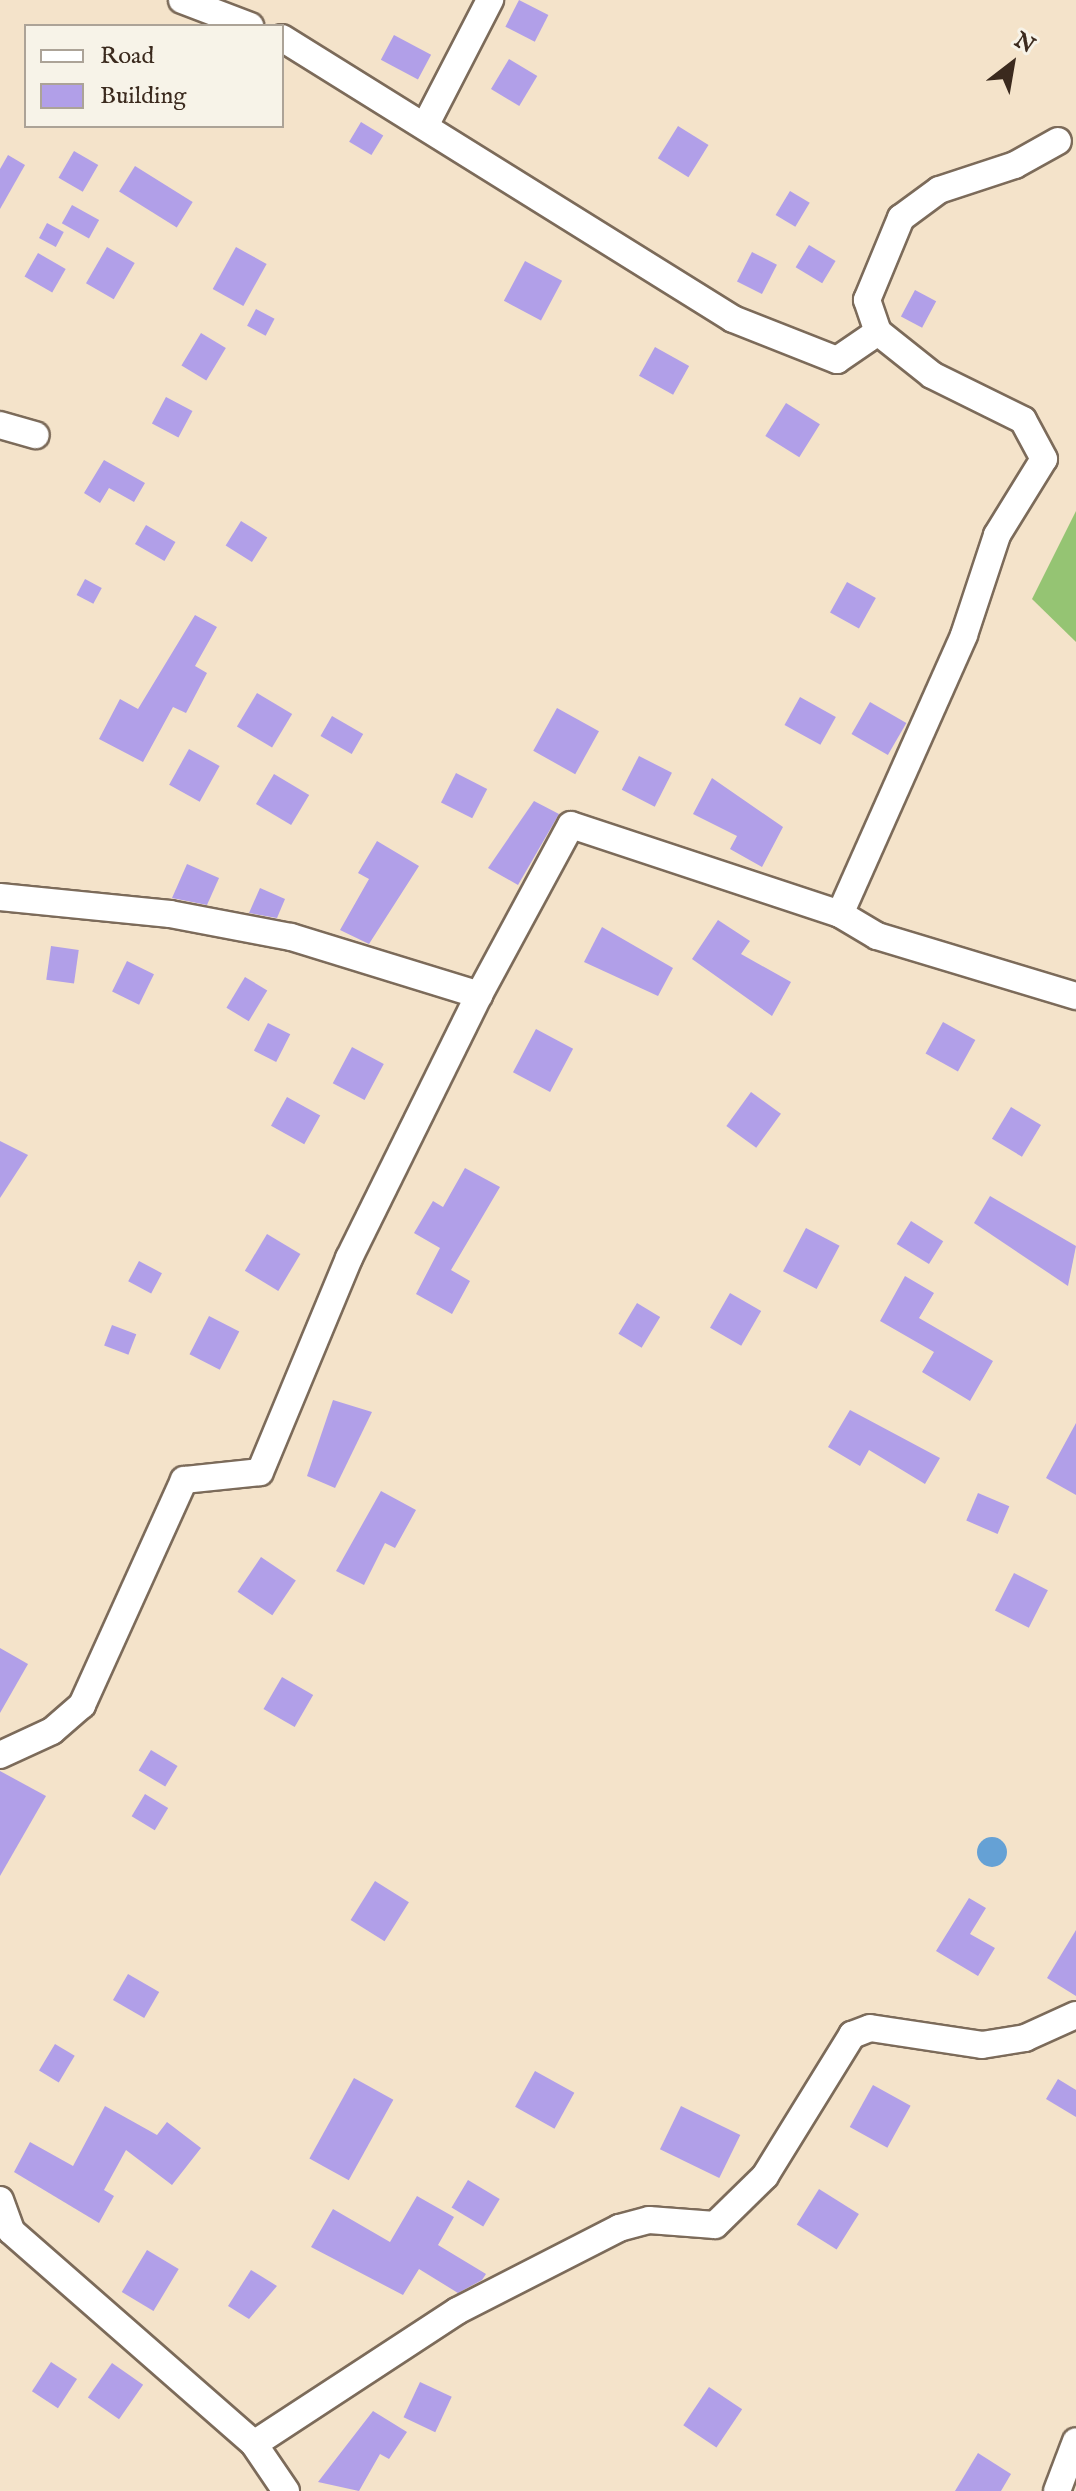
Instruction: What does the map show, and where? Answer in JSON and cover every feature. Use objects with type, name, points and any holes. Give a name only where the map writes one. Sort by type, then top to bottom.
[{"type":"street","points":[[182,0],[245,24]]},
{"type":"street","points":[[426,124],[490,0]]},
{"type":"street","points":[[284,39],[426,124],[733,319],[837,360],[878,332]]},
{"type":"street","points":[[840,914],[964,635],[997,535],[1044,459],[1023,420],[932,375],[878,332],[867,300],[901,218],[939,190],[1015,165],[1058,141]]},
{"type":"street","points":[[0,425],[36,435]]},
{"type":"street","points":[[0,1755],[52,1731],[82,1705],[184,1480],[260,1472],[349,1258],[479,995],[571,825],[840,914],[877,936],[1076,996]]},
{"type":"street","points":[[0,897],[170,914],[291,937],[479,995]]},
{"type":"street","points":[[254,2444],[457,2311],[619,2228],[649,2220],[715,2225],[765,2176],[852,2035],[870,2028],[982,2045],[1025,2038],[1076,2015]]},
{"type":"street","points":[[0,2200],[11,2231],[254,2444],[286,2491]]},
{"type":"street","points":[[1057,2491],[1076,2441]]},
{"type":"green space","points":[[1076,511],[1076,642],[1032,599]]},
{"type":"water","points":[[992,1837],[1003,1841],[1007,1852],[1003,1863],[992,1867],[981,1863],[977,1852],[981,1841]]},
{"type":"building","points":[[519,0],[548,15],[535,42],[505,27]]},
{"type":"building","points":[[394,35],[431,55],[418,79],[381,60]]},
{"type":"building","points":[[509,59],[537,76],[519,106],[491,89]]},
{"type":"building","points":[[361,122],[383,135],[371,155],[349,142]]},
{"type":"building","points":[[678,126],[709,145],[688,177],[658,158]]},
{"type":"building","points":[[74,151],[98,165],[83,192],[58,178]]},
{"type":"building","points":[[8,155],[25,165],[0,209],[0,169]]},
{"type":"building","points":[[135,166],[193,202],[177,227],[119,191]]},
{"type":"building","points":[[790,191],[810,203],[795,227],[776,215]]},
{"type":"building","points":[[72,205],[99,220],[89,238],[62,223]]},
{"type":"building","points":[[47,223],[64,232],[56,247],[39,238]]},
{"type":"building","points":[[809,245],[836,261],[822,283],[796,267]]},
{"type":"building","points":[[107,247],[135,263],[114,299],[86,283]]},
{"type":"building","points":[[236,247],[267,264],[243,306],[213,289]]},
{"type":"building","points":[[752,252],[777,265],[762,294],[737,281]]},
{"type":"building","points":[[38,253],[66,269],[52,292],[25,276]]},
{"type":"building","points":[[525,261],[562,281],[541,320],[504,301]]},
{"type":"building","points":[[915,290],[936,301],[922,328],[901,316]]},
{"type":"building","points":[[256,309],[275,319],[266,336],[247,326]]},
{"type":"building","points":[[201,333],[226,348],[206,381],[181,366]]},
{"type":"building","points":[[655,347],[689,366],[673,395],[639,376]]},
{"type":"building","points":[[166,397],[192,411],[178,438],[152,423]]},
{"type":"building","points":[[786,403],[820,424],[799,457],[765,436]]},
{"type":"building","points":[[104,460],[145,483],[134,502],[109,488],[100,503],[84,493]]},
{"type":"building","points":[[241,521],[267,537],[252,562],[226,546]]},
{"type":"building","points":[[146,525],[175,542],[164,561],[135,544]]},
{"type":"building","points":[[85,579],[102,588],[93,604],[77,595]]},
{"type":"building","points":[[847,582],[876,598],[859,629],[830,613]]},
{"type":"building","points":[[195,615],[217,627],[195,666],[207,673],[186,713],[173,707],[143,762],[99,739],[120,699],[138,709]]},
{"type":"building","points":[[257,693],[292,714],[272,748],[237,726]]},
{"type":"building","points":[[800,697],[836,717],[820,745],[784,725]]},
{"type":"building","points":[[870,702],[906,723],[888,755],[852,734]]},
{"type":"building","points":[[557,708],[599,731],[575,774],[533,751]]},
{"type":"building","points":[[332,716],[363,734],[352,754],[320,736]]},
{"type":"building","points":[[189,749],[220,766],[200,802],[169,785]]},
{"type":"building","points":[[639,756],[672,773],[655,807],[622,790]]},
{"type":"building","points":[[456,773],[487,789],[472,818],[441,802]]},
{"type":"building","points":[[274,774],[309,795],[291,825],[256,804]]},
{"type":"building","points":[[712,778],[783,827],[762,867],[730,849],[737,836],[693,814]]},
{"type":"building","points":[[534,801],[559,814],[518,885],[488,868]]},
{"type":"building","points":[[377,841],[419,866],[369,944],[340,930],[369,879],[358,873]]},
{"type":"building","points":[[187,864],[219,878],[207,905],[172,898]]},
{"type":"building","points":[[260,888],[285,899],[277,918],[249,913]]},
{"type":"building","points":[[718,920],[750,941],[741,954],[791,982],[772,1016],[692,959]]},
{"type":"building","points":[[602,927],[673,968],[658,996],[584,962]]},
{"type":"building","points":[[51,946],[79,950],[74,984],[46,980]]},
{"type":"building","points":[[127,961],[154,974],[139,1005],[112,992]]},
{"type":"building","points":[[245,977],[267,990],[249,1021],[226,1008]]},
{"type":"building","points":[[943,1022],[975,1040],[958,1071],[926,1053]]},
{"type":"building","points":[[268,1023],[290,1034],[276,1062],[254,1051]]},
{"type":"building","points":[[536,1029],[573,1049],[550,1092],[513,1072]]},
{"type":"building","points":[[352,1047],[384,1064],[365,1100],[333,1083]]},
{"type":"building","points":[[751,1092],[781,1114],[756,1148],[726,1126]]},
{"type":"building","points":[[287,1097],[320,1115],[304,1144],[271,1126]]},
{"type":"building","points":[[1011,1107],[1041,1125],[1022,1157],[992,1139]]},
{"type":"building","points":[[0,1141],[28,1155],[0,1198]]},
{"type":"building","points":[[465,1168],[500,1187],[451,1270],[470,1281],[452,1314],[416,1294],[440,1248],[414,1233],[433,1201],[443,1207]]},
{"type":"building","points":[[990,1196],[1076,1246],[1068,1286],[974,1223]]},
{"type":"building","points":[[911,1221],[943,1241],[929,1264],[897,1244]]},
{"type":"building","points":[[806,1228],[840,1246],[817,1289],[783,1271]]},
{"type":"building","points":[[267,1234],[300,1254],[278,1291],[245,1271]]},
{"type":"building","points":[[139,1261],[162,1273],[151,1294],[128,1281]]},
{"type":"building","points":[[905,1276],[934,1293],[919,1318],[993,1361],[970,1401],[922,1372],[934,1352],[880,1321]]},
{"type":"building","points":[[730,1293],[761,1311],[741,1346],[710,1328]]},
{"type":"building","points":[[637,1303],[660,1317],[642,1348],[618,1334]]},
{"type":"building","points":[[209,1316],[239,1331],[220,1370],[189,1354]]},
{"type":"building","points":[[112,1325],[136,1334],[128,1355],[104,1346]]},
{"type":"building","points":[[333,1400],[372,1412],[335,1488],[307,1476]]},
{"type":"building","points":[[850,1410],[940,1458],[925,1484],[869,1450],[860,1466],[828,1447]]},
{"type":"building","points":[[1076,1423],[1076,1495],[1046,1478]]},
{"type":"building","points":[[381,1491],[416,1510],[395,1548],[385,1543],[364,1585],[336,1571]]},
{"type":"building","points":[[978,1493],[1009,1506],[998,1534],[966,1521]]},
{"type":"building","points":[[261,1557],[296,1580],[272,1615],[238,1592]]},
{"type":"building","points":[[1014,1573],[1048,1590],[1029,1628],[995,1610]]},
{"type":"building","points":[[0,1648],[28,1664],[0,1713]]},
{"type":"building","points":[[282,1677],[313,1695],[295,1727],[264,1709]]},
{"type":"building","points":[[151,1750],[178,1766],[165,1787],[139,1771]]},
{"type":"building","points":[[0,1771],[46,1796],[0,1876]]},
{"type":"building","points":[[145,1794],[168,1808],[155,1830],[132,1816]]},
{"type":"building","points":[[375,1881],[409,1902],[385,1941],[351,1920]]},
{"type":"building","points":[[969,1898],[986,1908],[970,1934],[995,1948],[978,1976],[936,1951]]},
{"type":"building","points":[[1076,1930],[1076,1996],[1047,1978]]},
{"type":"building","points":[[128,1974],[159,1992],[144,2018],[113,2000]]},
{"type":"building","points":[[55,2044],[75,2056],[59,2082],[39,2071]]},
{"type":"building","points":[[535,2071],[574,2093],[554,2129],[515,2107]]},
{"type":"building","points":[[354,2078],[393,2100],[349,2180],[309,2158]]},
{"type":"building","points":[[1058,2079],[1076,2090],[1076,2117],[1046,2099]]},
{"type":"building","points":[[873,2085],[911,2106],[887,2148],[850,2127]]},
{"type":"building","points":[[105,2106],[157,2135],[167,2122],[201,2148],[172,2185],[126,2150],[104,2190],[114,2196],[99,2223],[14,2172],[30,2142],[73,2166]]},
{"type":"building","points":[[681,2106],[740,2135],[719,2178],[660,2149]]},
{"type":"building","points":[[468,2180],[500,2199],[483,2226],[452,2207]]},
{"type":"building","points":[[819,2189],[859,2214],[837,2250],[797,2225]]},
{"type":"building","points":[[417,2196],[454,2217],[438,2245],[486,2274],[482,2280],[458,2293],[419,2269],[403,2295],[311,2247],[333,2209],[390,2242]]},
{"type":"building","points":[[147,2250],[179,2269],[153,2311],[122,2292]]},
{"type":"building","points":[[251,2270],[277,2286],[249,2319],[228,2306]]},
{"type":"building","points":[[51,2362],[77,2379],[58,2408],[32,2391]]},
{"type":"building","points":[[112,2363],[143,2385],[119,2419],[88,2397]]},
{"type":"building","points":[[420,2382],[452,2397],[435,2432],[404,2417]]},
{"type":"building","points":[[709,2387],[742,2409],[716,2448],[683,2425]]},
{"type":"building","points":[[373,2411],[407,2432],[389,2459],[380,2454],[359,2491],[318,2482]]},
{"type":"building","points":[[978,2453],[1011,2474],[1001,2491],[955,2491]]}]
